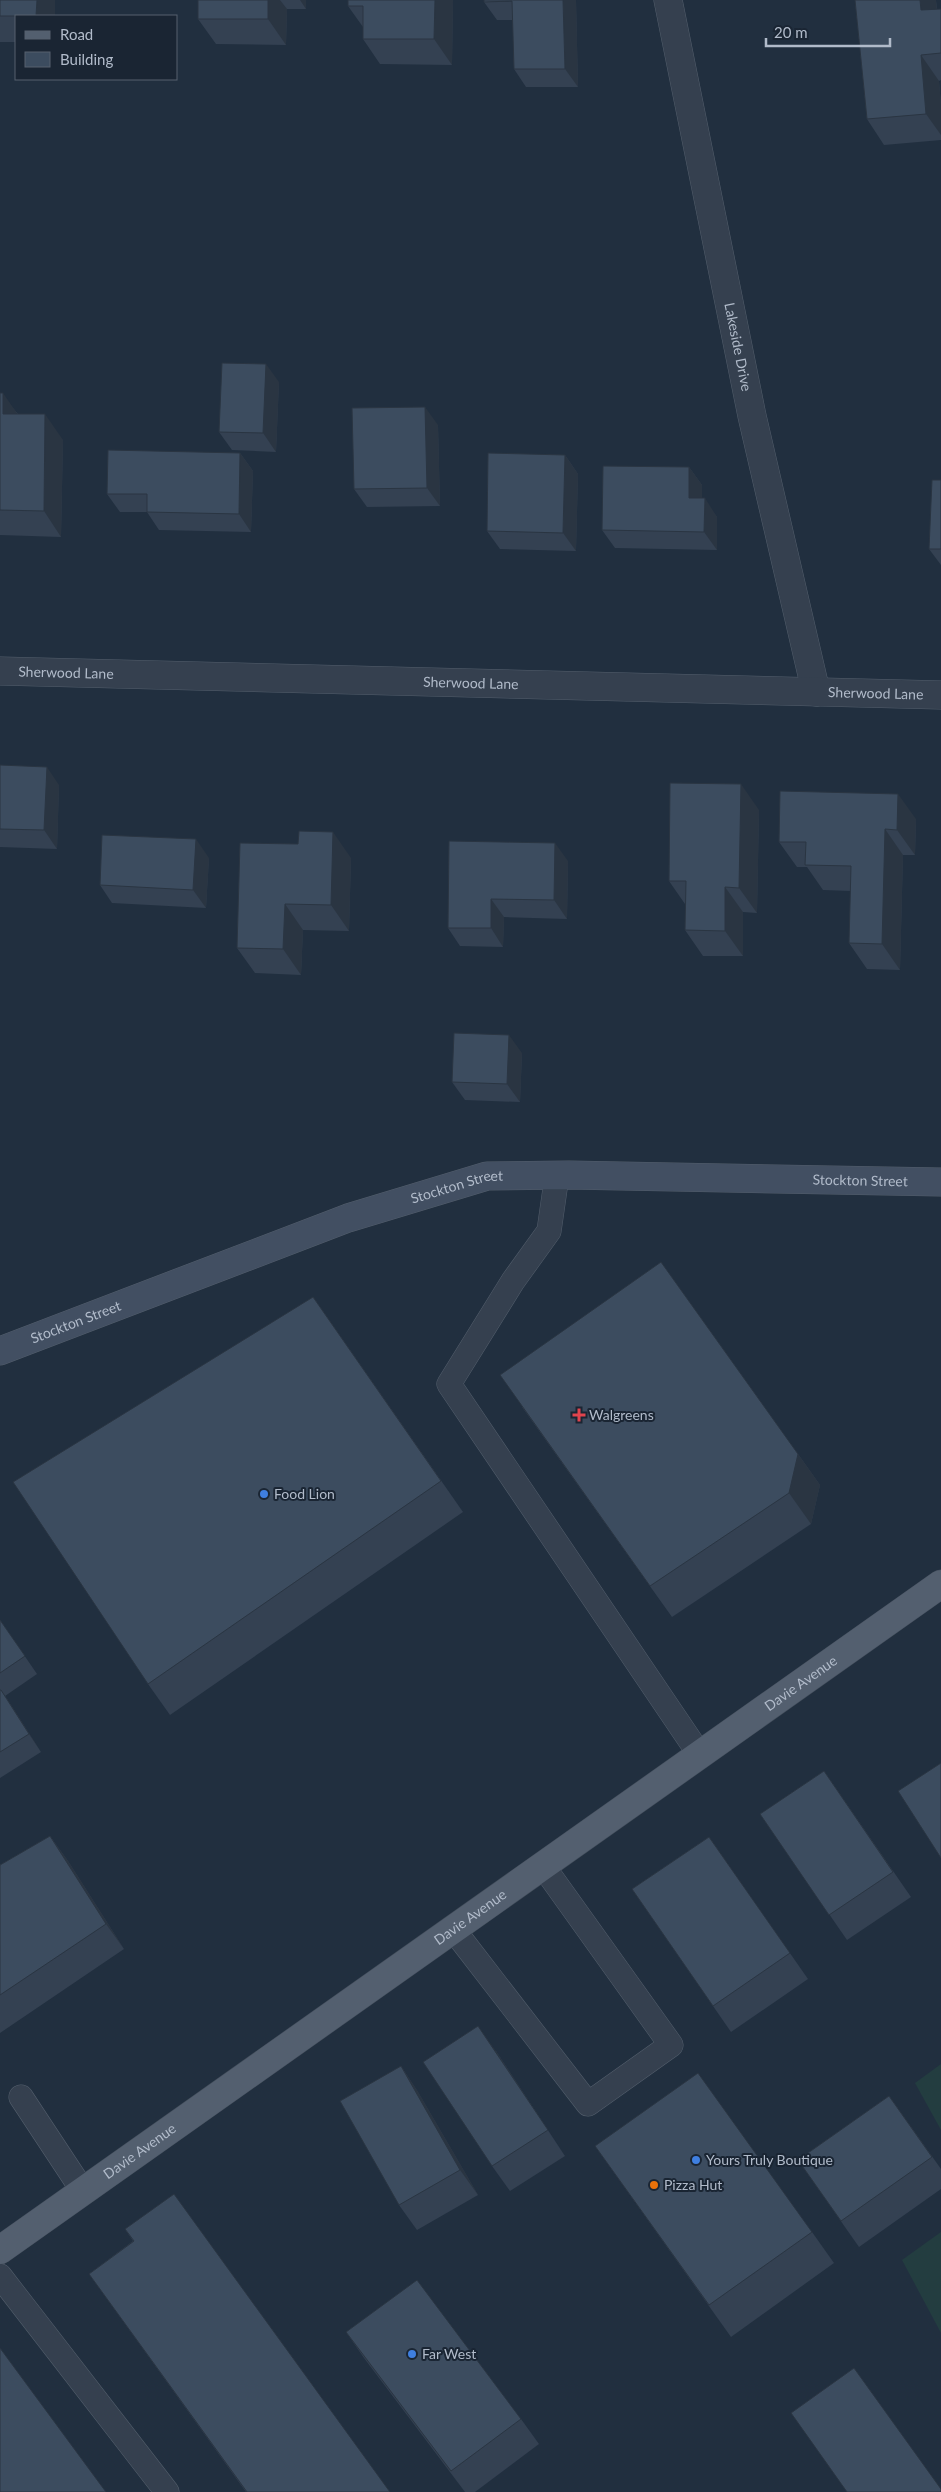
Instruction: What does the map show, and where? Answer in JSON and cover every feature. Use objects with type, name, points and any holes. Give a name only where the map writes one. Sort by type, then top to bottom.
[{"type":"main road","name":"Davie Avenue","points":[[0,2250],[941,1584]]},
{"type":"street","name":"Lakeside Drive","points":[[668,0],[752,416],[816,692]]},
{"type":"street","name":"Sherwood Lane","points":[[0,671],[941,695]]},
{"type":"street","name":"Stockton Street","points":[[0,1351],[348,1218],[487,1176],[557,1175],[941,1182]]},
{"type":"lane","points":[[557,1175],[549,1231],[514,1281],[449,1384],[700,1754]]},
{"type":"lane","points":[[453,1929],[588,2104],[671,2045],[543,1866]]},
{"type":"lane","points":[[21,2097],[83,2191]]},
{"type":"lane","points":[[0,2276],[167,2492]]},
{"type":"green space","points":[[941,2064],[941,2130],[915,2083]]},
{"type":"green space","points":[[941,2232],[941,2333],[902,2260]]},
{"type":"building","points":[[0,0],[37,0],[36,15],[0,16]]},
{"type":"building","points":[[198,0],[268,0],[268,19],[198,19]]},
{"type":"building","points":[[348,0],[435,0],[434,39],[363,39],[363,6],[348,6]]},
{"type":"building","points":[[484,0],[563,0],[565,69],[514,69],[512,1],[484,2]]},
{"type":"building","points":[[855,0],[920,0],[921,10],[941,9],[941,53],[921,55],[926,114],[867,119]]},
{"type":"building","points":[[222,363],[266,364],[263,433],[219,432]]},
{"type":"building","points":[[0,393],[3,393],[3,414],[45,414],[44,511],[0,510]]},
{"type":"building","points":[[425,407],[427,488],[354,489],[352,408]]},
{"type":"building","points":[[108,450],[240,453],[239,514],[147,512],[147,494],[107,494]]},
{"type":"building","points":[[488,453],[565,455],[563,533],[487,531]]},
{"type":"building","points":[[603,466],[689,467],[689,498],[705,498],[704,532],[602,530]]},
{"type":"building","points":[[932,480],[941,480],[941,549],[929,549]]},
{"type":"building","points":[[0,765],[47,767],[44,830],[0,829]]},
{"type":"building","points":[[670,783],[741,784],[739,888],[725,887],[725,931],[685,930],[686,881],[669,881]]},
{"type":"building","points":[[780,791],[898,794],[897,830],[885,829],[882,944],[849,943],[851,866],[805,865],[806,842],[779,842]]},
{"type":"building","points":[[299,831],[333,832],[331,905],[285,904],[283,949],[237,948],[240,843],[298,844]]},
{"type":"building","points":[[102,835],[196,839],[193,890],[100,885]]},
{"type":"building","points":[[449,841],[555,843],[554,900],[491,899],[491,928],[448,928]]},
{"type":"building","points":[[454,1033],[509,1035],[507,1084],[452,1082]]},
{"type":"building","points":[[661,1262],[798,1454],[789,1493],[650,1586],[500,1375]]},
{"type":"building","points":[[313,1297],[441,1481],[148,1684],[13,1482]]},
{"type":"building","points":[[0,1620],[25,1656],[0,1673]]},
{"type":"building","points":[[0,1690],[29,1734],[0,1752]]},
{"type":"building","points":[[941,1763],[941,1858],[898,1791]]},
{"type":"building","points":[[824,1771],[893,1872],[829,1915],[760,1814]]},
{"type":"building","points":[[50,1836],[106,1924],[0,1995],[0,1865]]},
{"type":"building","points":[[709,1837],[790,1953],[713,2006],[632,1889]]},
{"type":"building","points":[[478,2026],[548,2130],[492,2166],[423,2062]]},
{"type":"building","points":[[401,2066],[460,2170],[399,2205],[340,2101]]},
{"type":"building","points":[[698,2073],[812,2232],[709,2305],[595,2146]]},
{"type":"building","points":[[889,2096],[932,2157],[841,2221],[798,2160]]},
{"type":"building","points":[[174,2194],[390,2492],[247,2492],[89,2274],[134,2241],[125,2229]]},
{"type":"building","points":[[417,2280],[521,2419],[451,2471],[346,2332]]},
{"type":"building","points":[[0,2348],[106,2492],[0,2492]]},
{"type":"building","points":[[854,2368],[941,2489],[941,2492],[847,2492],[791,2413]]},
{"type":"place","name":"Walgreens","points":[[579,1415]]},
{"type":"place","name":"Food Lion","points":[[264,1494]]},
{"type":"place","name":"Yours Truly Boutique","points":[[696,2160]]},
{"type":"place","name":"Pizza Hut","points":[[654,2185]]},
{"type":"place","name":"Far West","points":[[412,2354]]}]
